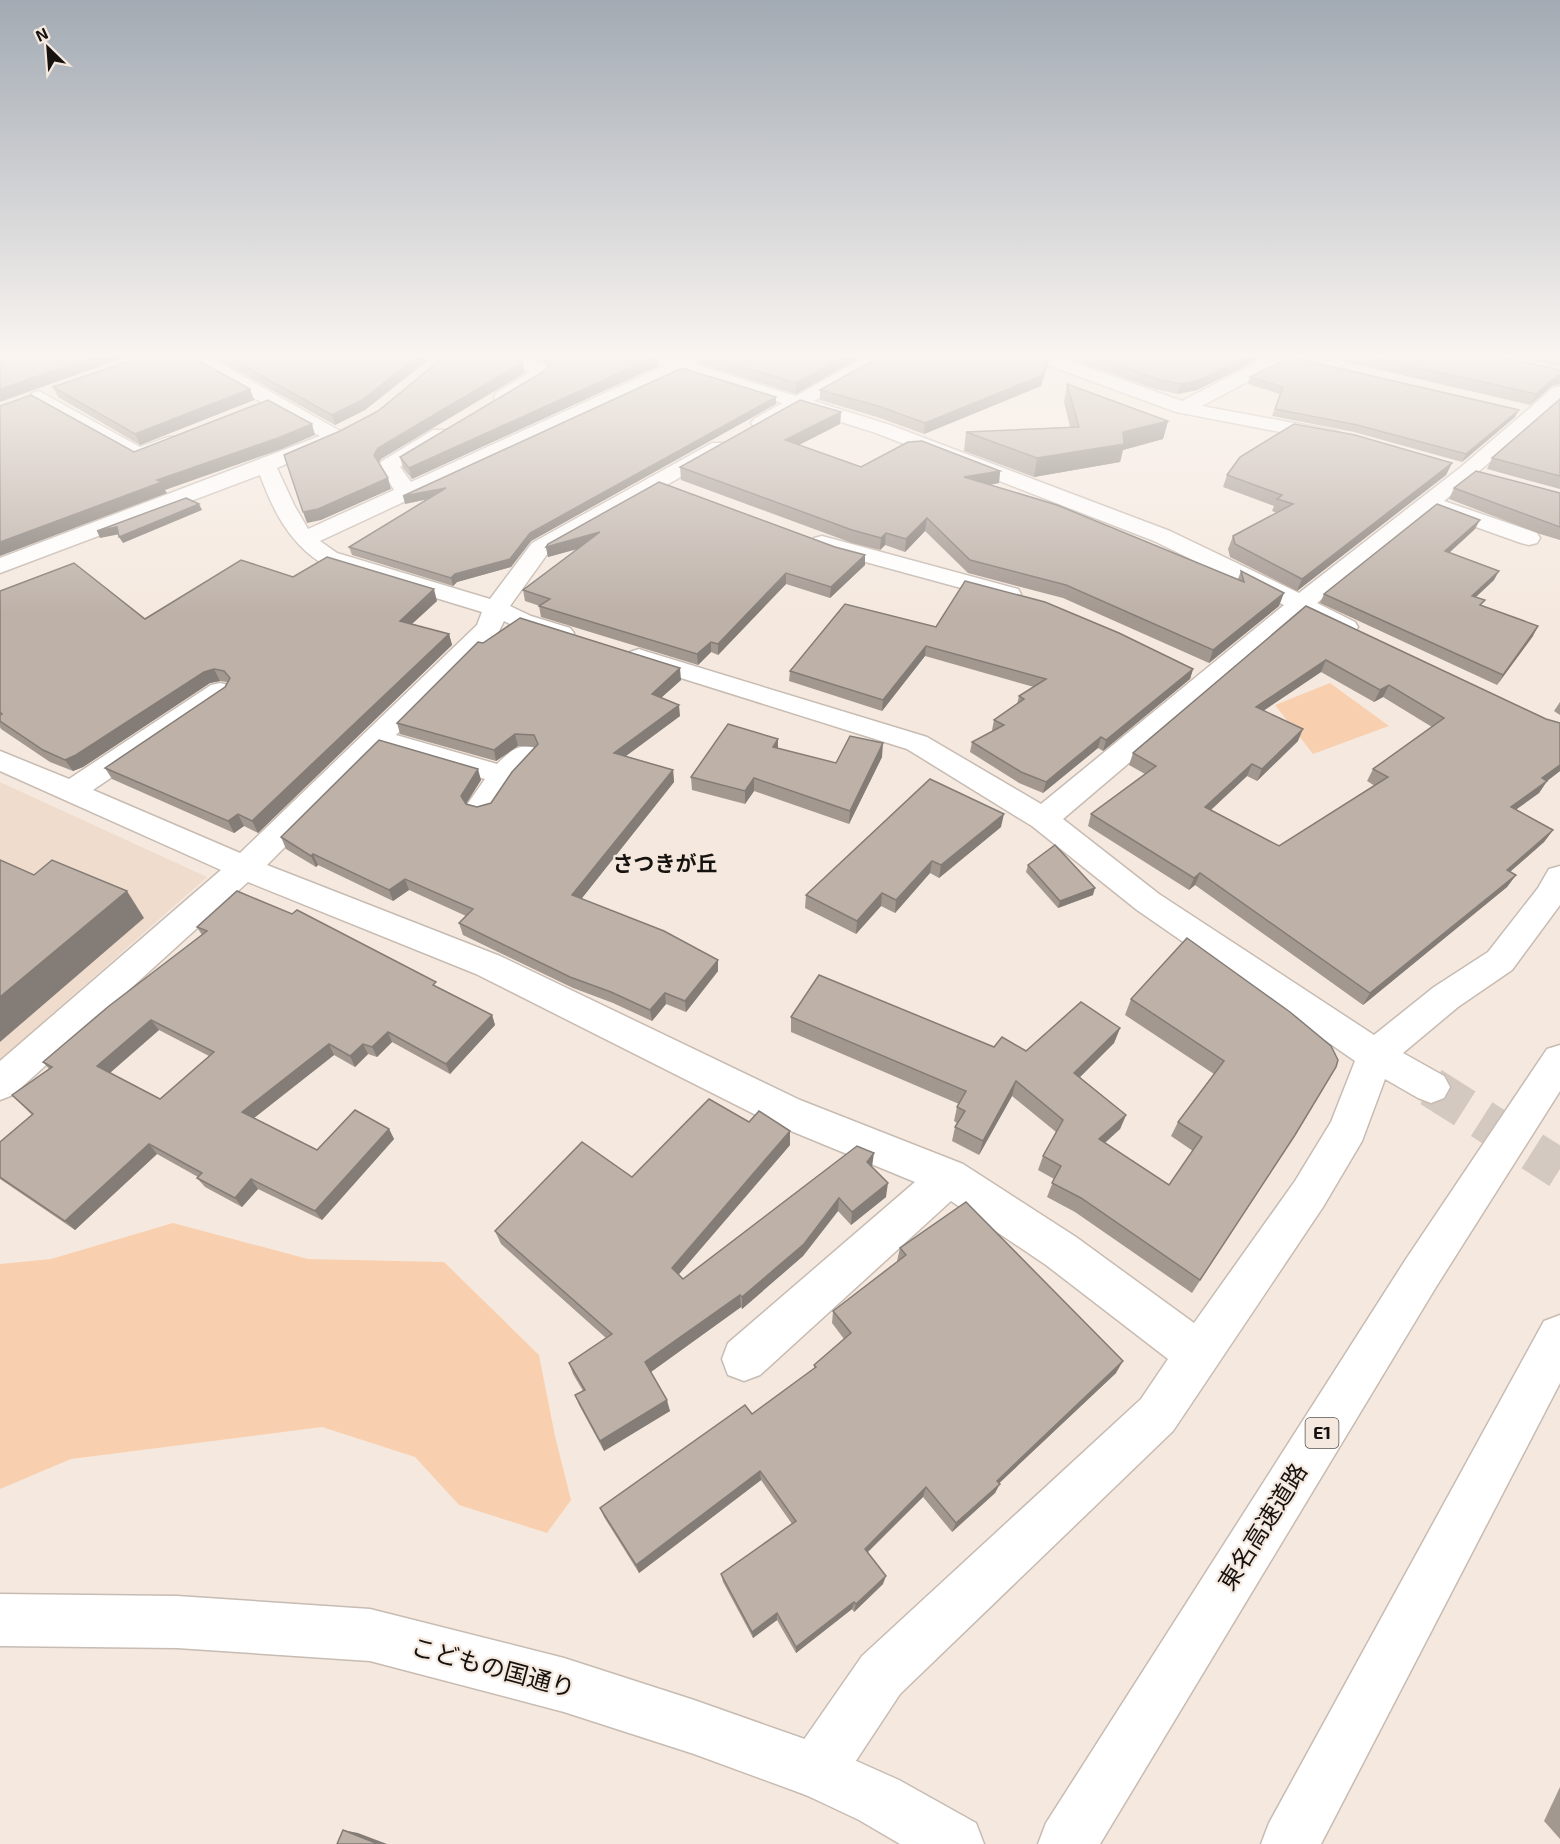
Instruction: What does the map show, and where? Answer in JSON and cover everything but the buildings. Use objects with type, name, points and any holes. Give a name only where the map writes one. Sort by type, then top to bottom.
[{"type":"main road","points":[[117,442],[139,455],[172,442]]},
{"type":"main road","points":[[0,566],[266,465],[319,442]]},
{"type":"main road","points":[[407,493],[389,465],[428,442]]},
{"type":"main road","points":[[305,539],[516,442]]},
{"type":"main road","points":[[0,1084],[244,868],[489,628],[496,608],[540,548],[670,485],[735,442]]},
{"type":"main road","points":[[917,442],[1162,536],[1222,564],[1299,605],[1365,635]]},
{"type":"main road","points":[[1043,819],[1203,674],[1299,605],[1502,442]]},
{"type":"main road","points":[[266,465],[287,518],[313,550],[328,558],[496,608],[522,621],[917,743],[1043,819],[1148,902],[1375,1055],[1431,1087]]},
{"type":"main road","points":[[1428,502],[1530,538]]},
{"type":"main road","points":[[806,538],[1033,600]]},
{"type":"main road","points":[[71,791],[204,696]]},
{"type":"main road","points":[[377,739],[503,775]]},
{"type":"main road","points":[[481,806],[503,775],[525,754]]},
{"type":"main road","points":[[0,760],[244,868],[488,965],[787,1112],[949,1177],[1061,1251],[1198,1354]]},
{"type":"main road","points":[[816,1771],[881,1675],[1157,1415],[1309,1194],[1348,1129],[1375,1055],[1446,997],[1500,961],[1549,896],[1560,877]]},
{"type":"main road","name":"東名高速道路","points":[[1078,1826],[1421,1273],[1560,1060]]},
{"type":"main road","points":[[744,1359],[949,1177]]},
{"type":"main road","points":[[1290,1844],[1560,1337]]},
{"type":"main road","name":"こどもの国通り","points":[[0,1620],[177,1622],[370,1635],[564,1685],[694,1727],[816,1771],[879,1800],[955,1844]]},
{"type":"shaded area","points":[[1330,683],[1389,726],[1313,754],[1275,705]]},
{"type":"shaded area","points":[[0,782],[207,877],[0,1060]]},
{"type":"shaded area","points":[[173,1223],[308,1259],[444,1262],[539,1355],[555,1436],[571,1500],[547,1533],[459,1505],[415,1457],[322,1427],[71,1459],[0,1489],[0,1264],[51,1259]]},
{"type":"tunnel","points":[[1431,1087],[1560,1169]]},
{"type":"district","name":"さつきが丘","points":[[665,864]]}]
